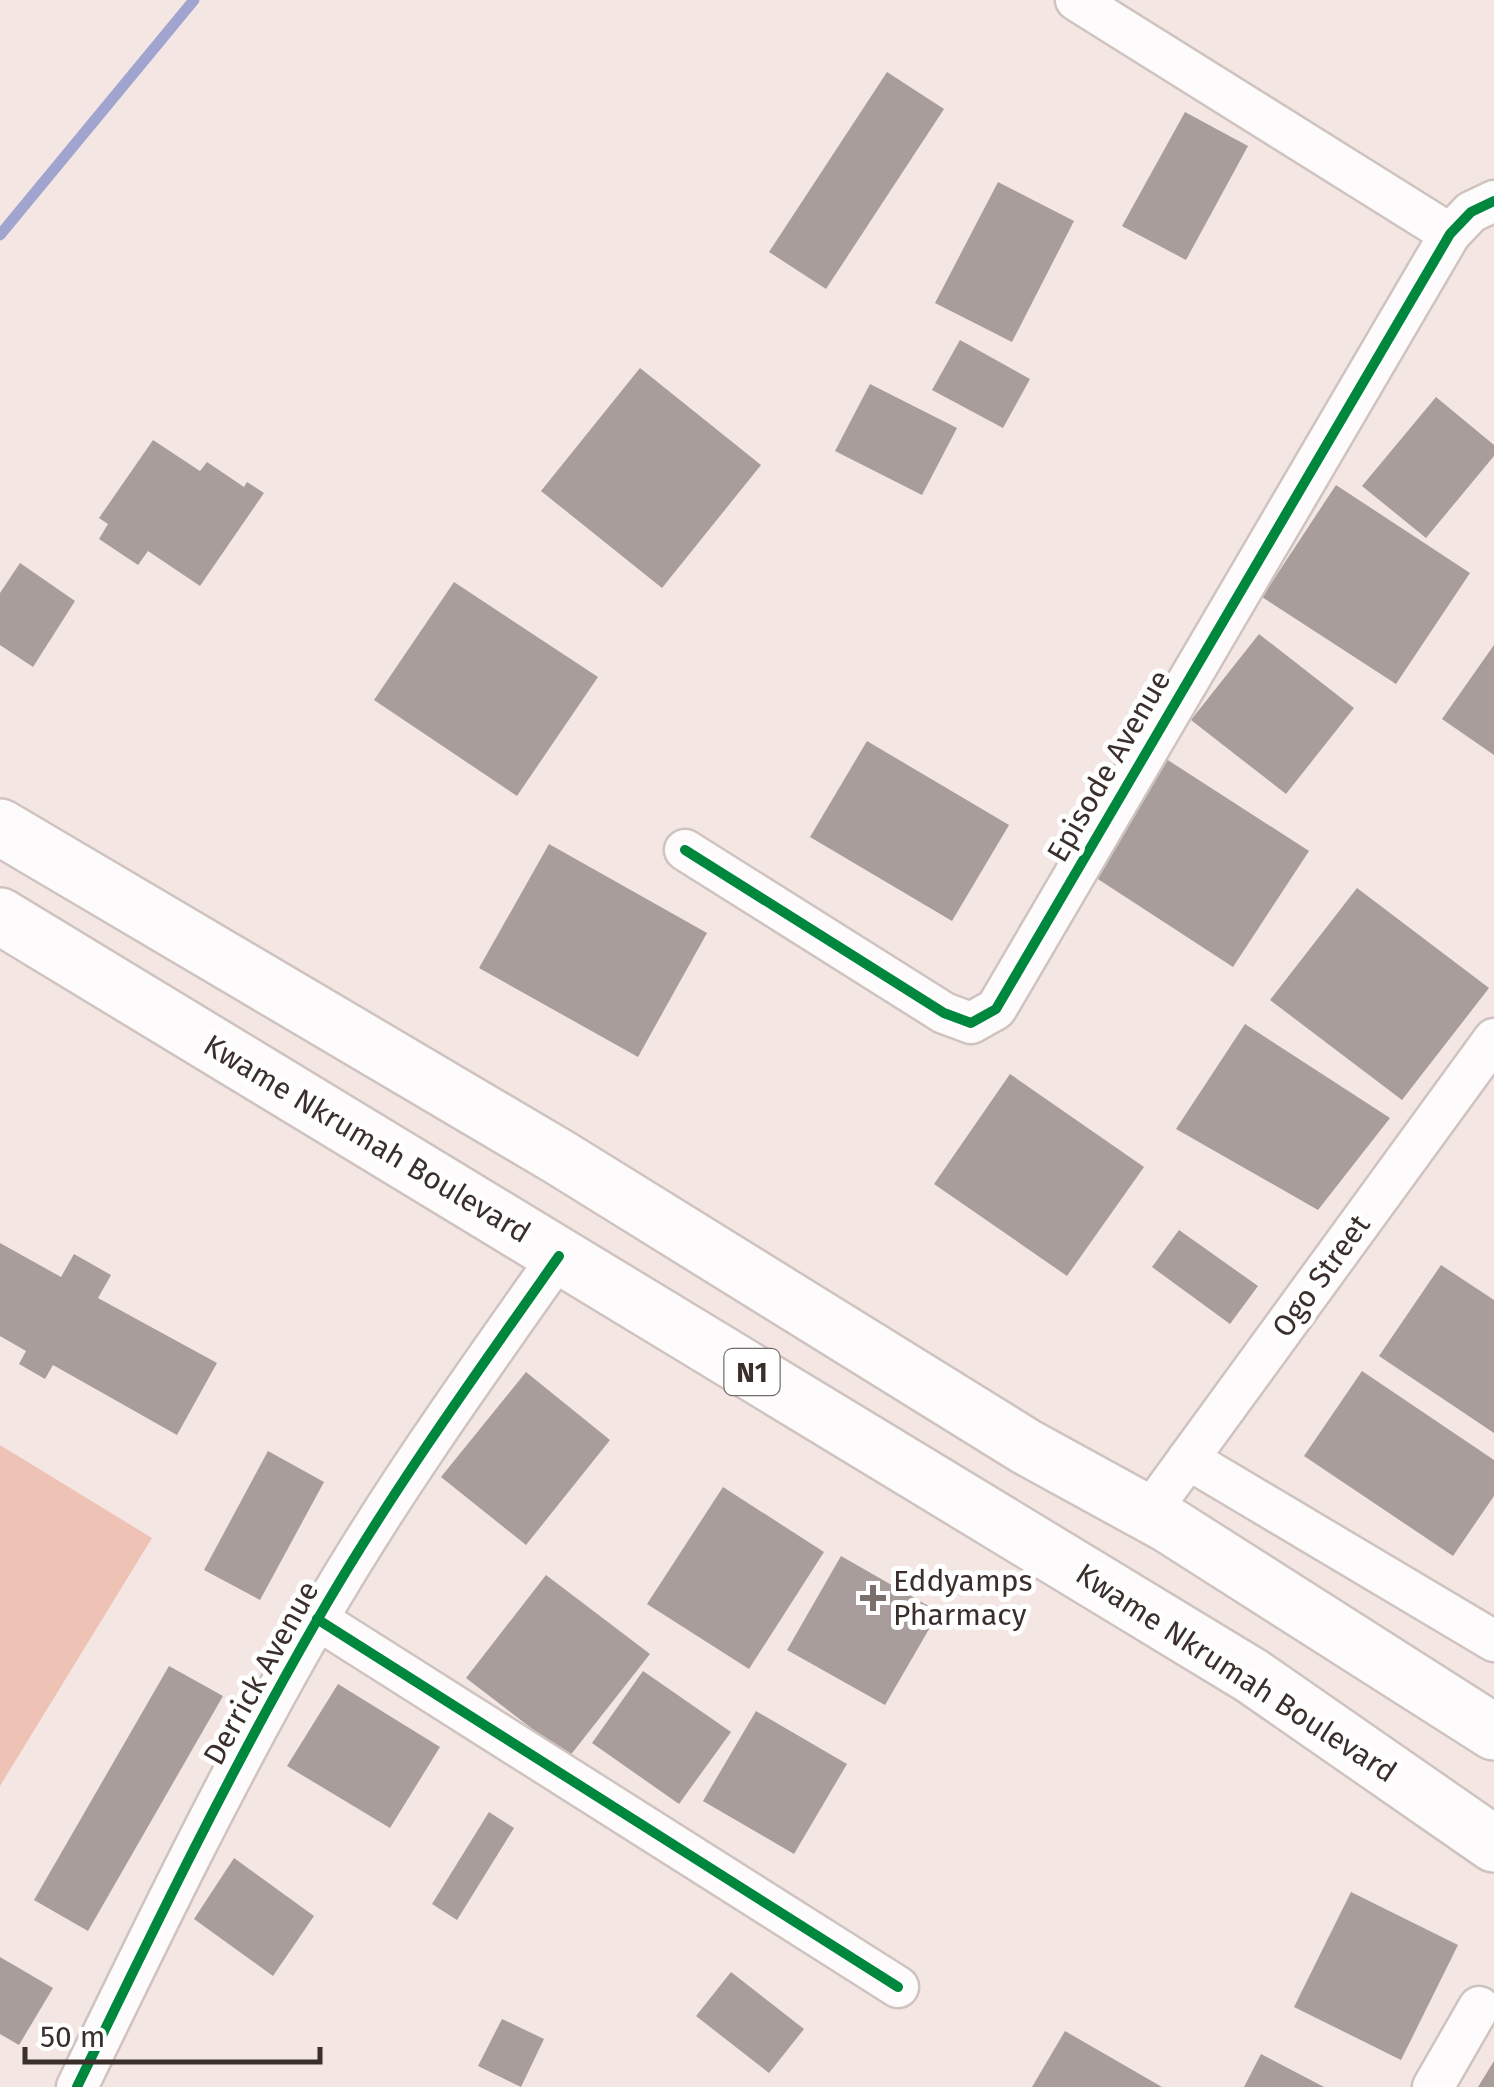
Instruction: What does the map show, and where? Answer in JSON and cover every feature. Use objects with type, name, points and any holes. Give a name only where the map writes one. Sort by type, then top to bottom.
[{"type":"highway","name":"N1","points":[[0,827],[558,1158],[1026,1446],[1148,1514],[1494,1732]]},
{"type":"highway","name":"Kwame Nkrumah Boulevard","points":[[0,916],[1252,1676],[1494,1844]]},
{"type":"street","points":[[1076,0],[1450,234],[1471,212],[1494,201]]},
{"type":"street","name":"Episode Avenue","points":[[685,850],[944,1013],[971,1024],[996,1008],[1450,234]]},
{"type":"street","name":"Ogo Street","points":[[1148,1514],[1494,1039]]},
{"type":"street","name":"Derrick Avenue","points":[[76,2087],[197,1839],[318,1619],[460,1397],[559,1256]]},
{"type":"street","points":[[1188,1459],[1494,1641]]},
{"type":"street","points":[[318,1619],[898,1987]]},
{"type":"street","points":[[1433,2087],[1480,2007]]},
{"type":"shaded area","points":[[0,1445],[152,1538],[0,1786]]},
{"type":"building","points":[[887,72],[944,109],[826,289],[769,252]]},
{"type":"building","points":[[1185,112],[1248,146],[1186,260],[1122,226]]},
{"type":"building","points":[[998,182],[1074,221],[1012,342],[935,303]]},
{"type":"building","points":[[960,340],[1030,379],[1003,428],[932,390]]},
{"type":"building","points":[[640,368],[761,465],[662,588],[541,491]]},
{"type":"building","points":[[870,384],[957,428],[922,495],[835,451]]},
{"type":"building","points":[[1436,397],[1494,445],[1494,456],[1426,538],[1362,486]]},
{"type":"building","points":[[153,440],[200,471],[207,462],[244,487],[247,482],[264,493],[200,586],[148,551],[138,565],[99,539],[108,524],[99,518]]},
{"type":"building","points":[[1336,485],[1470,573],[1396,684],[1262,597]]},
{"type":"building","points":[[20,563],[75,601],[33,667],[0,645],[0,593]]},
{"type":"building","points":[[454,582],[598,677],[517,796],[374,700]]},
{"type":"building","points":[[1259,634],[1354,708],[1286,794],[1191,720]]},
{"type":"building","points":[[1494,645],[1494,755],[1442,719]]},
{"type":"building","points":[[867,741],[1009,825],[952,921],[810,837]]},
{"type":"building","points":[[1160,755],[1309,851],[1233,967],[1084,870]]},
{"type":"building","points":[[549,844],[707,933],[638,1057],[479,968]]},
{"type":"building","points":[[1357,888],[1489,988],[1402,1100],[1270,1000]]},
{"type":"building","points":[[1245,1024],[1390,1118],[1318,1210],[1176,1129]]},
{"type":"building","points":[[1010,1074],[1144,1167],[1067,1276],[934,1184]]},
{"type":"building","points":[[1179,1230],[1258,1286],[1230,1324],[1152,1267]]},
{"type":"building","points":[[0,1243],[61,1277],[74,1254],[111,1275],[98,1298],[217,1363],[177,1435],[53,1365],[45,1379],[19,1364],[26,1351],[0,1336]]},
{"type":"building","points":[[1441,1265],[1494,1300],[1494,1433],[1379,1356]]},
{"type":"building","points":[[1362,1371],[1494,1460],[1494,1496],[1453,1556],[1304,1456]]},
{"type":"building","points":[[526,1372],[610,1440],[526,1545],[441,1477]]},
{"type":"building","points":[[268,1451],[324,1482],[260,1600],[204,1570]]},
{"type":"building","points":[[723,1487],[824,1552],[749,1669],[647,1604]]},
{"type":"building","points":[[841,1556],[939,1612],[885,1705],[787,1650]]},
{"type":"building","points":[[546,1575],[650,1654],[569,1757],[466,1678]]},
{"type":"building","points":[[169,1666],[223,1696],[88,1931],[34,1900]]},
{"type":"building","points":[[643,1671],[731,1732],[679,1804],[592,1743]]},
{"type":"building","points":[[338,1684],[440,1747],[390,1828],[287,1766]]},
{"type":"building","points":[[756,1711],[847,1764],[794,1854],[703,1801]]},
{"type":"building","points":[[489,1812],[514,1828],[457,1920],[432,1904]]},
{"type":"building","points":[[234,1858],[314,1916],[273,1976],[194,1919]]},
{"type":"building","points":[[1351,1892],[1458,1945],[1401,2060],[1294,2007]]},
{"type":"building","points":[[0,1957],[53,1988],[19,2045],[0,2034]]},
{"type":"building","points":[[731,1972],[804,2029],[769,2073],[696,2016]]},
{"type":"building","points":[[502,2019],[544,2039],[521,2087],[478,2066]]},
{"type":"building","points":[[1065,2031],[1162,2087],[1032,2087]]},
{"type":"building","points":[[1261,2054],[1324,2087],[1244,2087]]},
{"type":"building","points":[[1494,2061],[1494,2087],[1478,2087]]},
{"type":"waterway","points":[[0,235],[194,0]]},
{"type":"cycle path","points":[[685,850],[944,1013],[971,1023],[996,1009],[1450,234],[1471,212],[1494,201]]},
{"type":"cycle path","points":[[77,2087],[222,1794],[316,1622],[403,1482],[559,1256]]},
{"type":"cycle path","points":[[317,1619],[898,1987]]},
{"type":"place","name":"Eddyamps Pharmacy","points":[[873,1598]]}]
